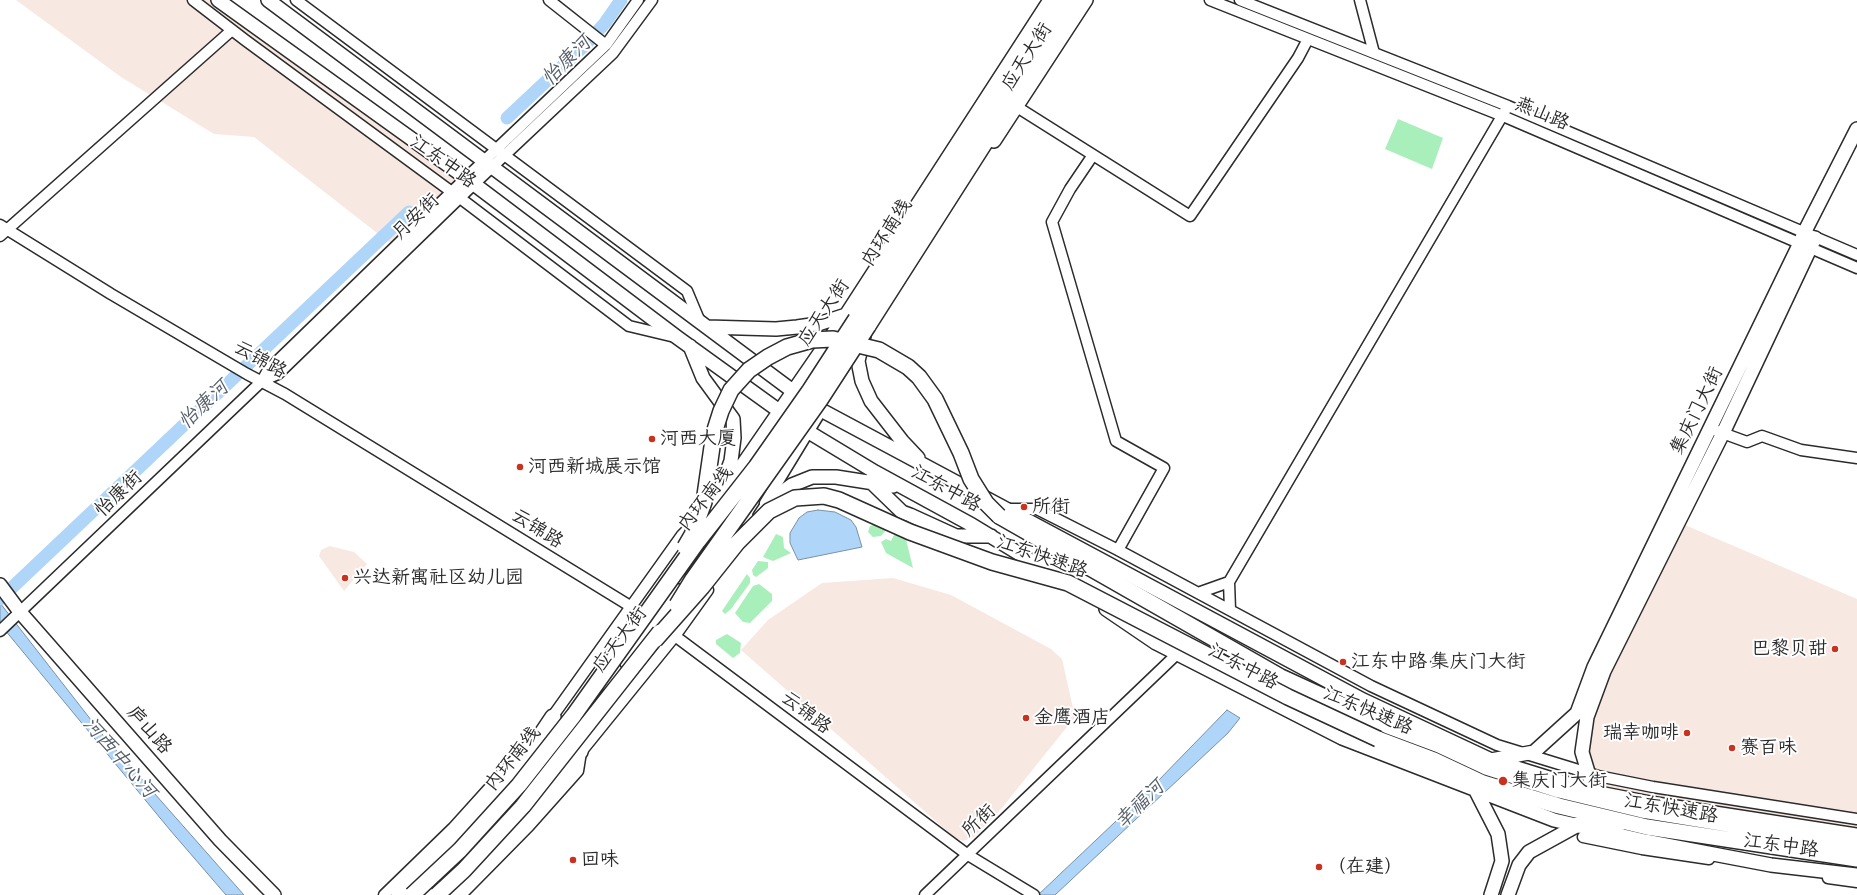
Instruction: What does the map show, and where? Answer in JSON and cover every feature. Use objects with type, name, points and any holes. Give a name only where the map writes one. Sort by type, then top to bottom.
[{"type":"highway","name":"内环南线","points":[[412,895],[460,850],[519,785],[653,616],[698,541],[756,467],[810,390],[1061,0]]},
{"type":"highway","name":"内环南线","points":[[437,895],[464,870],[523,806],[655,640],[693,579],[820,400],[1076,0]]},
{"type":"highway","name":"江东快速路","points":[[653,616],[692,535],[704,502],[714,433],[721,411],[732,390],[749,370],[768,357],[787,347],[812,340],[834,339],[879,350],[908,367],[919,377],[935,399],[961,453],[971,479],[986,503],[1281,677],[1388,726],[1439,745],[1486,767],[1559,790],[1652,811],[1857,844]]},
{"type":"highway","name":"江东快速路","points":[[655,640],[702,587],[738,543],[769,511],[795,498],[824,496],[839,500],[889,523],[992,562],[1068,583],[1288,698],[1378,739],[1434,760],[1483,783],[1559,806],[1647,827],[1857,859]]},
{"type":"highway","points":[[400,895],[475,821],[517,771],[553,717]]},
{"type":"highway","points":[[449,895],[511,833],[568,768],[572,735]]},
{"type":"highway","points":[[1594,792],[1652,811]]},
{"type":"highway","points":[[1581,831],[1647,827]]},
{"type":"main road","name":"江东中路","points":[[218,0],[470,181],[678,338],[807,431],[1052,572],[1156,643],[1342,738],[1581,831],[1645,841],[1771,865],[1857,875]]},
{"type":"main road","name":"江东中路","points":[[268,0],[794,392],[821,410],[926,466],[1003,512],[1363,700],[1491,760],[1594,792],[1650,803],[1857,835]]},
{"type":"main road","name":"应天大街","points":[[422,895],[465,854],[522,791],[587,708],[701,550],[717,502],[846,315],[1050,0]]},
{"type":"main road","name":"应天大街","points":[[429,895],[468,858],[525,794],[572,735],[653,616],[810,403],[822,391],[865,333],[1086,0]]},
{"type":"main road","name":"集庆门大街","points":[[1582,715],[1722,433],[1857,129]]},
{"type":"main road","name":"集庆门大街","points":[[1582,715],[1594,666],[1710,428],[1807,240]]},
{"type":"main road","points":[[703,325],[776,329],[818,324],[846,315]]},
{"type":"main road","points":[[865,333],[858,361],[862,381],[871,401],[902,441],[926,466]]},
{"type":"main road","points":[[690,346],[703,378],[733,419],[734,438],[731,461],[717,502]]},
{"type":"main road","points":[[742,542],[770,501],[792,485],[812,477],[836,477],[905,488]]},
{"type":"main road","points":[[870,482],[906,514],[956,536],[991,536]]},
{"type":"main road","name":"庐山路","points":[[0,585],[17,613],[220,840],[274,895]]},
{"type":"main road","points":[[581,752],[583,735],[653,616]]},
{"type":"main road","points":[[1491,760],[1534,752],[1582,715]]},
{"type":"main road","points":[[1582,715],[1582,752],[1594,792]]},
{"type":"main road","points":[[1476,791],[1498,834],[1502,861],[1491,895]]},
{"type":"main road","points":[[1508,895],[1520,865],[1529,852],[1581,831]]},
{"type":"street","name":"江东中路","points":[[193,0],[456,195],[629,326],[678,338]]},
{"type":"street","points":[[296,0],[687,291],[703,325]]},
{"type":"street","points":[[548,0],[606,45]]},
{"type":"street","points":[[500,153],[606,45],[638,0]]},
{"type":"street","points":[[470,181],[613,53],[652,0]]},
{"type":"street","name":"燕山路","points":[[1210,0],[1503,116],[1807,240],[1857,255]]},
{"type":"street","name":"燕山路","points":[[1240,0],[1508,106],[1807,240],[1857,268]]},
{"type":"street","points":[[1360,0],[1374,53]]},
{"type":"street","points":[[2,230],[232,30]]},
{"type":"street","points":[[1017,106],[1093,156],[1190,216],[1298,58],[1308,39]]},
{"type":"street","points":[[1230,610],[1229,582],[1508,106]]},
{"type":"street","points":[[1093,156],[1070,188],[1052,222],[1116,441],[1164,468],[1118,550]]},
{"type":"street","name":"怡康街","points":[[0,631],[17,613],[262,381],[268,370],[470,181]]},
{"type":"street","name":"云锦路","points":[[2,230],[247,374],[262,381],[630,606],[653,616],[675,636],[968,855],[1019,884],[1034,895]]},
{"type":"street","points":[[821,410],[822,391]]},
{"type":"street","name":"应天大街","points":[[461,895],[529,826],[578,770],[581,752],[675,636],[742,542],[807,431],[821,410]]},
{"type":"street","points":[[1710,428],[1747,442],[1762,436],[1801,450],[1857,458]]},
{"type":"street","name":"应天大街","points":[[384,895],[453,828],[553,717],[682,534],[717,502]]},
{"type":"street","name":"江东中路","points":[[1003,512],[1037,509],[1118,550],[1371,686],[1497,745],[1588,773],[1653,787],[1857,819]]},
{"type":"street","points":[[1198,593],[1229,582]]},
{"type":"street","name":"所街","points":[[925,895],[1177,654]]},
{"type":"street","name":"江东中路","points":[[1581,831],[1642,849],[1857,882]]},
{"type":"shaded area","points":[[16,0],[218,0],[466,178],[395,247],[254,137],[214,134],[121,77]]},
{"type":"shaded area","points":[[1678,522],[1857,599],[1857,835],[1594,792],[1582,752],[1587,717]]},
{"type":"shaded area","name":"兴达新寓社区幼儿园","points":[[330,546],[354,552],[367,564],[344,591],[319,556],[321,550]]},
{"type":"shaded area","points":[[893,578],[951,595],[1051,649],[1062,659],[1075,717],[1001,809],[974,837],[963,841],[955,838],[741,650],[768,620],[822,583]]},
{"type":"green space","points":[[1398,119],[1443,138],[1432,169],[1385,149]]},
{"type":"green space","points":[[876,524],[887,529],[881,536],[873,537],[868,532],[870,526]]},
{"type":"green space","points":[[898,527],[903,527],[913,568],[886,553],[881,542],[886,539],[891,541]]},
{"type":"green space","points":[[776,534],[783,537],[784,548],[791,553],[773,561],[763,557]]},
{"type":"green space","points":[[758,561],[768,562],[768,568],[756,577],[753,575],[752,570]]},
{"type":"green space","points":[[747,574],[750,578],[750,583],[731,609],[725,614],[722,611]]},
{"type":"green space","points":[[759,584],[772,594],[772,601],[750,623],[743,622],[735,613],[753,586]]},
{"type":"green space","points":[[727,634],[741,643],[740,653],[733,658],[716,644],[716,640]]},
{"type":"water","points":[[818,510],[835,512],[851,520],[856,527],[862,547],[798,560],[790,543],[790,533],[799,518],[807,512]]},
{"type":"water","name":"河西中心河","points":[[0,603],[102,734],[244,895],[226,895],[170,830],[0,624]]},
{"type":"water","name":"幸福河","points":[[1227,710],[1240,718],[1228,733],[1055,895],[1038,895],[1154,785]]},
{"type":"waterway","name":"怡康河","points":[[507,118],[586,44],[605,23],[621,0]]},
{"type":"waterway","name":"怡康河","points":[[0,599],[409,212]]},
{"type":"place","name":"河西大厦","points":[[652,439]]},
{"type":"place","name":"河西新城展示馆","points":[[520,467]]},
{"type":"place","name":"所街","points":[[1024,507]]},
{"type":"place","name":"兴达新寓社区幼儿园","points":[[345,578]]},
{"type":"place","name":"巴黎贝甜","points":[[1835,649]]},
{"type":"place","name":"江东中路·集庆门大街","points":[[1343,662]]},
{"type":"place","name":"金鹰酒店","points":[[1026,718]]},
{"type":"place","name":"瑞幸咖啡","points":[[1687,733]]},
{"type":"place","name":"赛百味","points":[[1732,748]]},
{"type":"place","name":"集庆门大街","points":[[1503,781]]},
{"type":"place","name":"回味","points":[[573,860]]},
{"type":"place","name":"（在建）","points":[[1319,867]]}]
